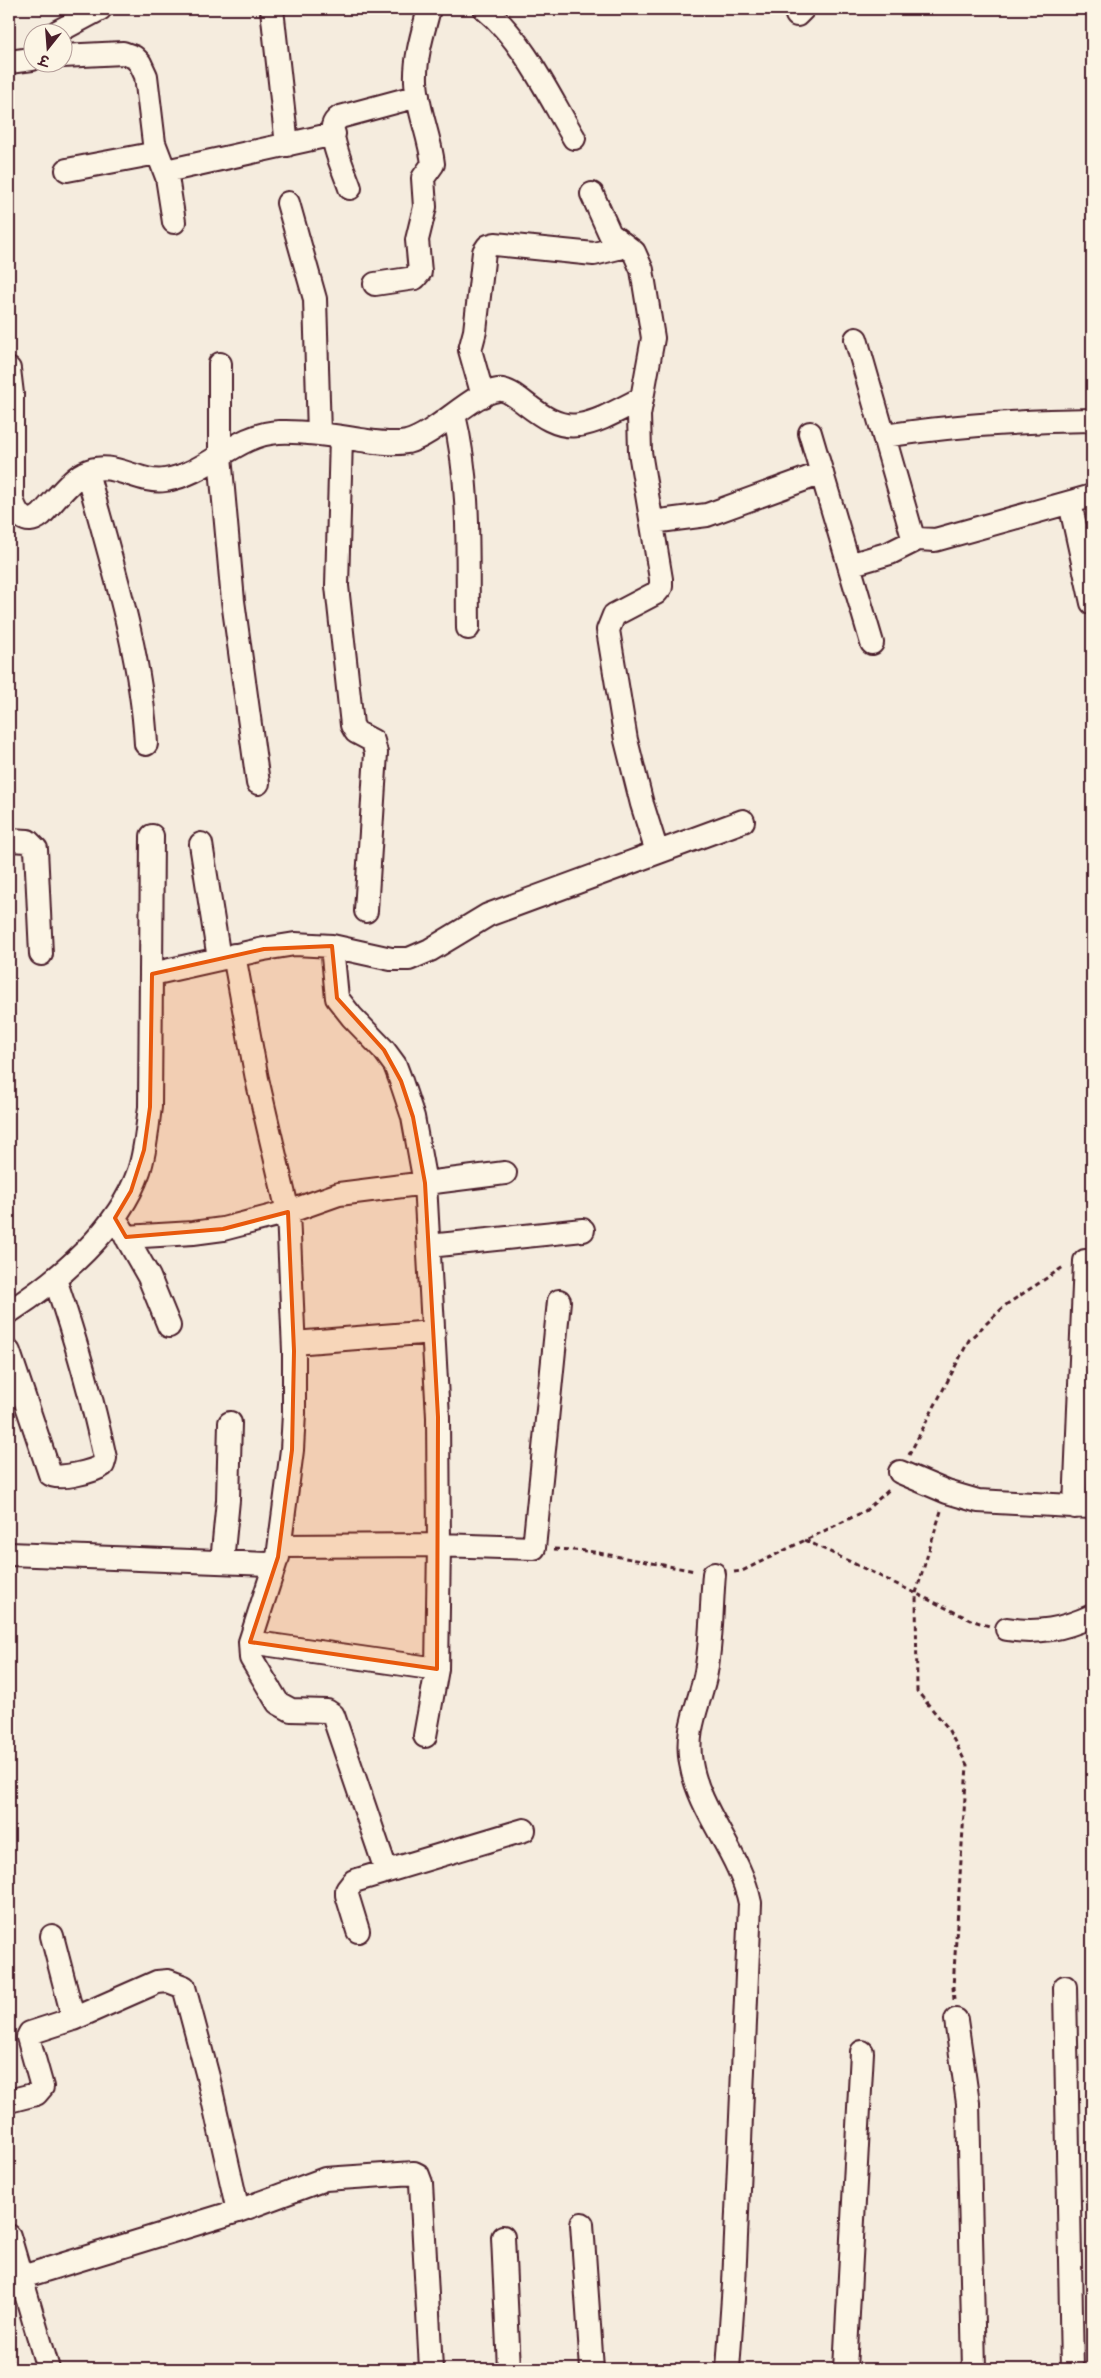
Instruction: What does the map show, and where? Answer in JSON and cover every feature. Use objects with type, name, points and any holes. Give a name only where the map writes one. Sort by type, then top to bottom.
[{"type":"street","points":[[72,24],[100,9]]},
{"type":"street","points":[[272,9],[287,145]]},
{"type":"street","points":[[375,284],[414,278],[420,272],[417,240],[425,206],[423,178],[433,164],[418,96],[417,62],[429,9]]},
{"type":"street","points":[[485,9],[496,18],[519,47],[574,138]]},
{"type":"street","points":[[72,56],[123,53],[134,57],[146,76],[151,128],[161,162],[174,222]]},
{"type":"street","points":[[350,188],[333,126],[340,117],[418,96]]},
{"type":"street","points":[[67,170],[161,162],[287,145],[334,134]]},
{"type":"street","points":[[592,194],[610,234],[634,252],[640,261],[653,338],[639,415],[640,452],[661,587],[656,593],[614,616],[608,630],[626,740],[642,804],[657,852]]},
{"type":"street","points":[[288,203],[315,299],[318,434]]},
{"type":"street","points":[[483,396],[470,350],[475,331],[484,252],[488,246],[495,244],[594,254],[626,246]]},
{"type":"street","points":[[856,339],[912,534],[918,539]]},
{"type":"street","points":[[220,364],[220,456],[233,601],[258,783]]},
{"type":"street","points":[[9,369],[12,394],[12,499],[21,518],[36,519],[70,486],[87,472],[97,468],[119,470],[152,480],[176,478],[220,456],[243,440],[259,435],[296,432],[388,443],[405,442],[421,437],[483,396],[499,389],[510,392],[535,412],[554,422],[578,426],[641,399]]},
{"type":"street","points":[[454,415],[460,443],[467,507],[468,628]]},
{"type":"street","points":[[884,436],[943,426],[1012,421],[1092,420]]},
{"type":"street","points":[[810,433],[872,643]]},
{"type":"street","points":[[341,437],[337,586],[352,725],[356,732],[373,741],[376,753],[366,911]]},
{"type":"street","points":[[87,472],[132,648],[142,698],[146,744]]},
{"type":"street","points":[[652,522],[707,515],[822,473]]},
{"type":"street","points":[[849,565],[890,552],[918,539],[935,540],[1092,496]]},
{"type":"street","points":[[1070,502],[1092,603]]},
{"type":"street","points":[[152,974],[295,944],[332,946],[391,959],[408,960],[430,950],[488,915],[744,821]]},
{"type":"street","points":[[9,1309],[55,1279],[121,1228],[130,1191],[144,1150],[150,1107],[152,836]]},
{"type":"street","points":[[9,840],[28,841],[36,849],[41,954]]},
{"type":"street","points":[[201,844],[226,957],[257,1078],[288,1212],[294,1343],[292,1450],[278,1553],[250,1642],[250,1658],[278,1703],[291,1710],[327,1710],[333,1715],[386,1870]]},
{"type":"street","points":[[332,946],[337,998],[352,1017],[384,1050],[398,1073],[413,1116],[425,1183],[438,1417],[439,1545],[437,1669],[425,1736]]},
{"type":"street","points":[[121,1228],[193,1233],[223,1229],[288,1212],[339,1194],[505,1173]]},
{"type":"street","points":[[121,1228],[150,1277],[169,1326]]},
{"type":"street","points":[[428,1246],[583,1230]]},
{"type":"street","points":[[900,1472],[947,1492],[978,1501],[1084,1507],[1086,1261]]},
{"type":"street","points":[[9,1352],[50,1474],[53,1477],[61,1477],[103,1465],[105,1458],[94,1404],[80,1352],[55,1279]]},
{"type":"street","points":[[9,1554],[268,1564],[278,1553],[439,1545],[534,1548],[559,1301]]},
{"type":"street","points":[[294,1343],[433,1332]]},
{"type":"street","points":[[222,1562],[228,1500],[230,1423]]},
{"type":"street","points":[[714,1574],[707,1665],[690,1728],[690,1763],[702,1796],[743,1878],[750,1903],[734,2284],[728,2369]]},
{"type":"street","points":[[1007,1628],[1036,1632],[1073,1624],[1092,1616]]},
{"type":"street","points":[[250,1642],[437,1669]]},
{"type":"street","points":[[358,1931],[347,1890],[354,1881],[524,1830]]},
{"type":"street","points":[[52,1936],[73,2013],[72,2019]]},
{"type":"street","points":[[9,2101],[36,2094],[42,2087],[28,2037],[30,2032],[72,2019],[156,1982],[168,1981],[184,1987],[208,2077],[238,2211]]},
{"type":"street","points":[[1065,1987],[1072,2369]]},
{"type":"street","points":[[956,2020],[968,2103],[971,2368]]},
{"type":"street","points":[[845,2369],[862,2052]]},
{"type":"street","points":[[15,2279],[238,2211],[325,2179],[406,2173],[418,2175],[421,2183],[431,2369]]},
{"type":"street","points":[[582,2224],[592,2369]]},
{"type":"street","points":[[9,2236],[15,2279],[48,2369]]},
{"type":"street","points":[[502,2237],[509,2369]]},
{"type":"path","points":[[534,1548],[588,1551],[714,1574],[742,1571],[864,1511],[882,1498],[893,1486],[941,1389],[969,1340],[1007,1304],[1065,1266],[1086,1261]]},
{"type":"path","points":[[947,1492],[916,1593],[917,1691],[948,1727],[967,1766],[953,1987],[956,2020]]},
{"type":"path","points":[[804,1540],[984,1625],[1007,1628]]},
{"type":"highlighted area","points":[[332,946],[337,998],[384,1050],[401,1081],[413,1117],[425,1183],[438,1417],[437,1669],[250,1642],[278,1557],[292,1450],[294,1351],[288,1212],[223,1229],[126,1237],[115,1218],[131,1191],[144,1150],[150,1107],[152,974],[264,949]]}]
